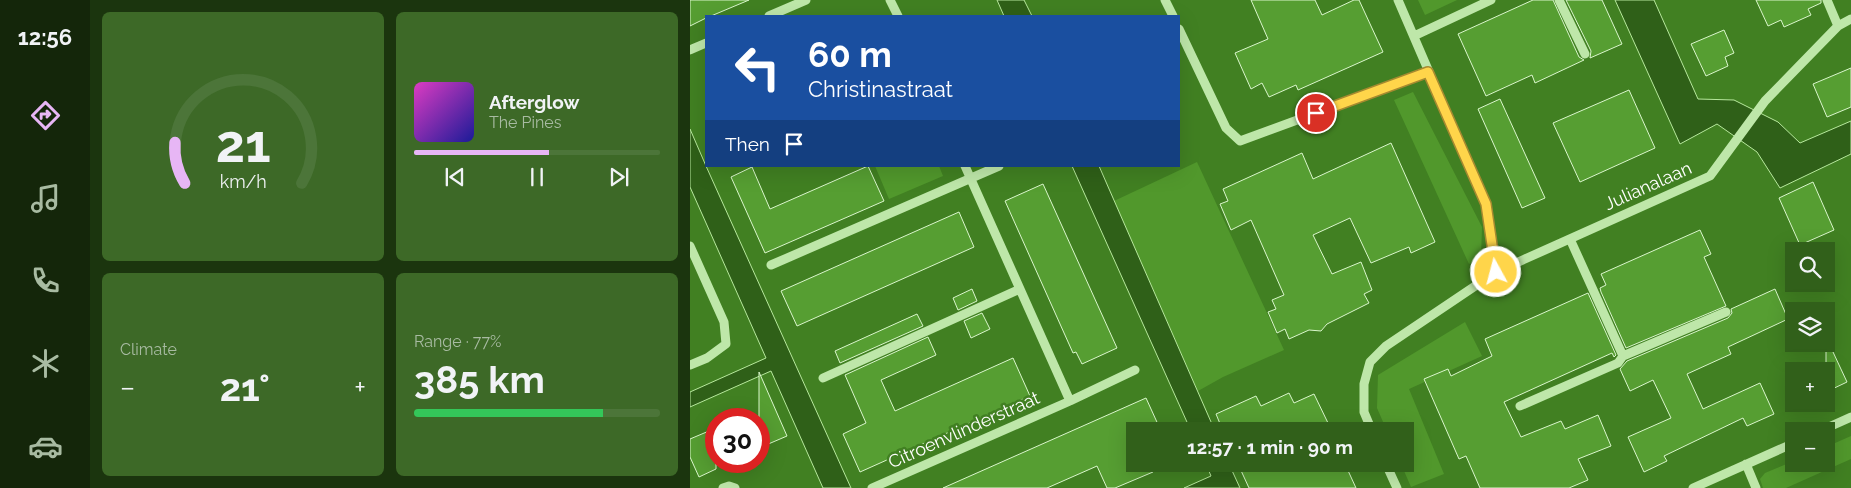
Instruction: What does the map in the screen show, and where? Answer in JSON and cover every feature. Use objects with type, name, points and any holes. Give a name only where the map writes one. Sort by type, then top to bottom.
[{"type":"street","points":[[770,15],[806,0]]},
{"type":"street","points":[[890,0],[898,15]]},
{"type":"street","points":[[1165,0],[1172,15]]},
{"type":"street","points":[[1398,0],[1486,204],[1496,272]]},
{"type":"street","points":[[1414,36],[1491,0]]},
{"type":"street","points":[[1559,0],[1585,54]]},
{"type":"street","points":[[1827,0],[1838,26]]},
{"type":"street","name":"Julianalaan","points":[[1368,422],[1364,412],[1364,384],[1370,362],[1386,346],[1496,272],[1710,176],[1765,101],[1838,26],[1851,19]]},
{"type":"street","points":[[1180,31],[1226,128],[1240,141],[1428,72]]},
{"type":"street","points":[[690,50],[705,43]]},
{"type":"street","points":[[964,167],[1070,401]]},
{"type":"street","points":[[771,265],[971,180],[997,167]]},
{"type":"street","points":[[1570,239],[1623,356]]},
{"type":"street","points":[[690,246],[724,322],[726,344],[707,358],[690,365]]},
{"type":"street","points":[[823,378],[1020,289]]},
{"type":"street","points":[[1520,406],[1618,363],[1623,356],[1726,312]]},
{"type":"street","name":"Citroenvlinderstraat","points":[[872,488],[1070,401],[1135,370]]},
{"type":"street","points":[[1835,424],[1851,417]]},
{"type":"street","points":[[1693,488],[1785,447]]},
{"type":"street","points":[[1746,464],[1756,488]]},
{"type":"street","points":[[1390,472],[1397,488]]},
{"type":"street","points":[[724,488],[729,486],[735,488]]},
{"type":"shaded area","points":[[997,0],[1024,0],[1032,15],[1004,15]]},
{"type":"shaded area","points":[[1418,0],[1457,0],[1425,15]]},
{"type":"shaded area","points":[[1615,0],[1654,0],[1698,99],[1734,100],[1778,122],[1800,143],[1851,121],[1851,154],[1780,188],[1757,152],[1717,124],[1680,144]]},
{"type":"shaded area","points":[[1413,92],[1482,227],[1481,256],[1469,264],[1394,100]]},
{"type":"shaded area","points":[[690,129],[705,167],[851,488],[823,488],[771,371],[690,407],[690,392],[766,358],[690,187]]},
{"type":"shaded area","points":[[1197,162],[1284,350],[1223,377],[1198,391],[1114,201]]},
{"type":"shaded area","points":[[875,167],[939,167],[943,176],[889,199]]},
{"type":"shaded area","points":[[1072,167],[1099,167],[1211,422],[1187,422]]},
{"type":"shaded area","points":[[1465,322],[1482,356],[1409,389],[1444,474],[1411,487],[1404,472],[1414,472],[1414,422],[1383,422],[1377,408],[1378,375]]},
{"type":"shaded area","points":[[1851,436],[1851,459],[1835,466],[1835,443]]},
{"type":"shaded area","points":[[1785,465],[1785,472],[1822,472],[1786,488],[1763,488],[1760,479],[1765,473]]},
{"type":"shaded area","points":[[1209,472],[1233,472],[1240,488],[1184,488],[1211,476]]},
{"type":"building","points":[[690,0],[749,0],[713,15],[705,15],[705,18],[690,26]]},
{"type":"building","points":[[1251,0],[1315,0],[1322,15],[1354,0],[1359,0],[1383,52],[1298,90],[1296,85],[1269,97],[1262,83],[1251,89],[1235,53],[1268,39]]},
{"type":"building","points":[[1533,0],[1553,0],[1579,57],[1584,60],[1535,83],[1532,75],[1486,96],[1458,34]]},
{"type":"building","points":[[1566,0],[1602,0],[1622,44],[1590,58],[1591,51]]},
{"type":"building","points":[[1756,0],[1821,0],[1821,3],[1808,9],[1811,15],[1784,27],[1781,20],[1768,26]]},
{"type":"building","points":[[1724,30],[1734,53],[1725,57],[1728,66],[1706,76],[1691,44]]},
{"type":"building","points":[[1851,68],[1851,107],[1827,117],[1813,84]]},
{"type":"building","points":[[1629,90],[1655,148],[1580,182],[1553,123]]},
{"type":"building","points":[[1500,99],[1545,198],[1522,208],[1478,109]]},
{"type":"building","points":[[1391,143],[1435,242],[1411,253],[1409,247],[1371,263],[1350,218],[1313,235],[1332,274],[1361,262],[1372,290],[1364,294],[1369,303],[1327,324],[1321,331],[1309,330],[1289,339],[1285,329],[1277,333],[1268,312],[1276,309],[1272,300],[1284,295],[1251,220],[1231,230],[1220,204],[1228,201],[1223,189],[1302,153],[1313,179]]},
{"type":"building","points":[[752,167],[770,209],[866,167],[868,167],[884,201],[765,253],[731,177]]},
{"type":"building","points":[[1813,182],[1834,230],[1807,242],[1799,242],[1779,198]]},
{"type":"building","points":[[1043,184],[1117,348],[1082,364],[1076,352],[1073,353],[1005,201]]},
{"type":"building","points":[[959,212],[974,247],[797,326],[781,291]]},
{"type":"building","points":[[1700,230],[1711,254],[1704,257],[1726,306],[1626,348],[1601,292],[1600,288],[1606,285],[1601,274]]},
{"type":"building","points":[[972,289],[977,301],[958,310],[953,298]]},
{"type":"building","points":[[1775,289],[1785,312],[1785,320],[1728,347],[1731,354],[1687,374],[1703,409],[1760,383],[1774,414],[1747,426],[1743,418],[1664,456],[1667,461],[1644,472],[1628,437],[1671,418],[1653,380],[1630,391],[1620,369],[1627,361],[1728,318],[1732,313],[1731,309]]},
{"type":"building","points":[[1588,293],[1616,355],[1614,357],[1612,353],[1504,402],[1521,437],[1561,421],[1565,429],[1598,415],[1611,446],[1578,459],[1588,480],[1569,488],[1480,488],[1466,456],[1459,459],[1424,379],[1448,369],[1451,376],[1492,356],[1485,339]]},
{"type":"building","points":[[982,313],[990,329],[971,338],[964,321]]},
{"type":"building","points":[[917,314],[923,326],[840,363],[835,351]]},
{"type":"building","points":[[928,337],[936,355],[881,380],[895,411],[1013,358],[1030,396],[860,472],[843,434],[866,423],[845,375]]},
{"type":"building","points":[[1826,352],[1833,352],[1847,382],[1835,388],[1835,362],[1826,362]]},
{"type":"building","points":[[759,372],[787,436],[770,443],[770,408],[759,408]]},
{"type":"building","points":[[1289,393],[1294,403],[1314,394],[1328,422],[1219,422],[1216,414],[1256,396],[1261,406]]},
{"type":"building","points":[[1146,398],[1157,422],[1126,422],[1126,472],[1153,472],[1115,488],[1107,488],[1097,466],[1047,488],[943,488]]},
{"type":"building","points":[[705,433],[705,473],[708,473],[699,477],[690,457],[690,439]]},
{"type":"building","points":[[1242,472],[1349,472],[1356,488],[1249,488]]},
{"type":"route","points":[[1316,113],[1428,72],[1486,204],[1496,272]]}]
